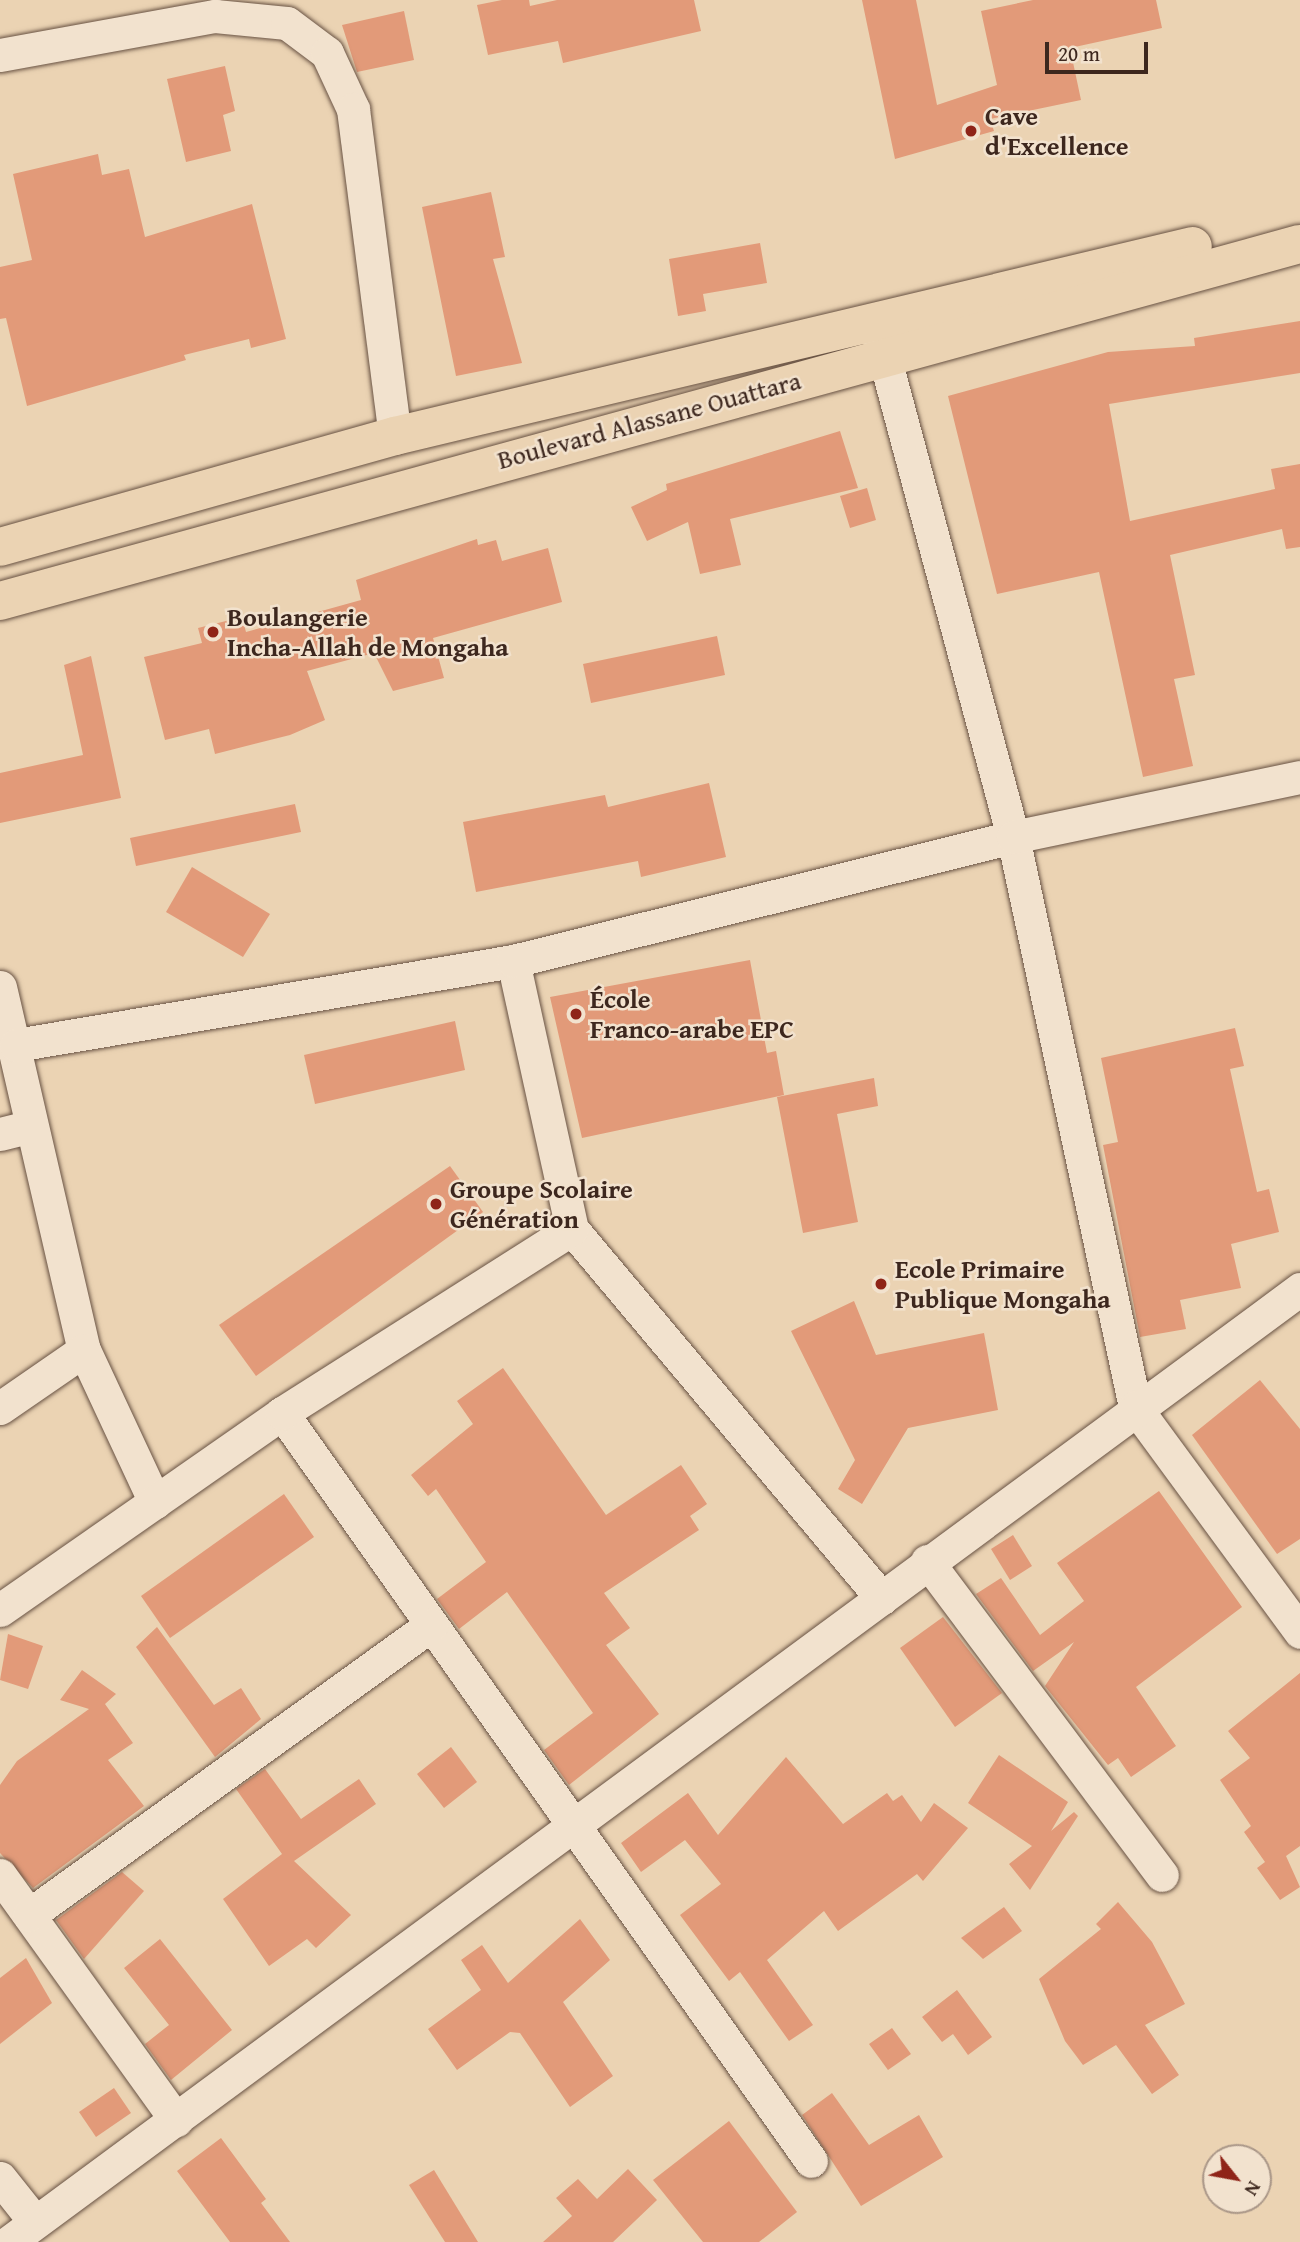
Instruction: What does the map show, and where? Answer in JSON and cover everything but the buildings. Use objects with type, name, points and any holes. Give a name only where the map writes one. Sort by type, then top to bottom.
[{"type":"main road","name":"Boulevard Alassane Ouattara","points":[[0,601],[879,340],[1300,220]]},
{"type":"main road","name":"Boulevard Alassane Ouattara","points":[[0,547],[395,436],[879,340],[1300,244]]},
{"type":"street","points":[[0,55],[215,16],[286,23],[327,53],[353,109],[395,436]]},
{"type":"street","points":[[879,340],[1013,837],[1135,1407],[1300,1632]]},
{"type":"street","points":[[16,1045],[513,961],[1013,837],[1300,777]]},
{"type":"street","points":[[513,961],[572,1229],[882,1598]]},
{"type":"street","points":[[0,987],[16,1045],[15,1130],[84,1350],[155,1502]]},
{"type":"street","points":[[0,1610],[282,1413],[572,1229]]},
{"type":"street","points":[[9,2242],[575,1826],[1135,1407],[1300,1289]]},
{"type":"street","points":[[0,1408],[84,1350]]},
{"type":"street","points":[[282,1413],[811,2161]]},
{"type":"street","points":[[927,1561],[1162,1875]]},
{"type":"street","points":[[29,1915],[431,1625]]},
{"type":"street","points":[[0,1875],[176,2120]]},
{"type":"street","points":[[0,2178],[35,2222]]},
{"type":"place","name":"Cave d'Excellence","points":[[971,131]]},
{"type":"place","name":"Boulangerie Incha-Allah de Mongaha","points":[[213,632]]},
{"type":"place","name":"École Franco-arabe EPC","points":[[576,1014]]},
{"type":"place","name":"Groupe Scolaire Génération","points":[[436,1204]]},
{"type":"place","name":"Ecole Primaire Publique Mongaha","points":[[881,1284]]}]
